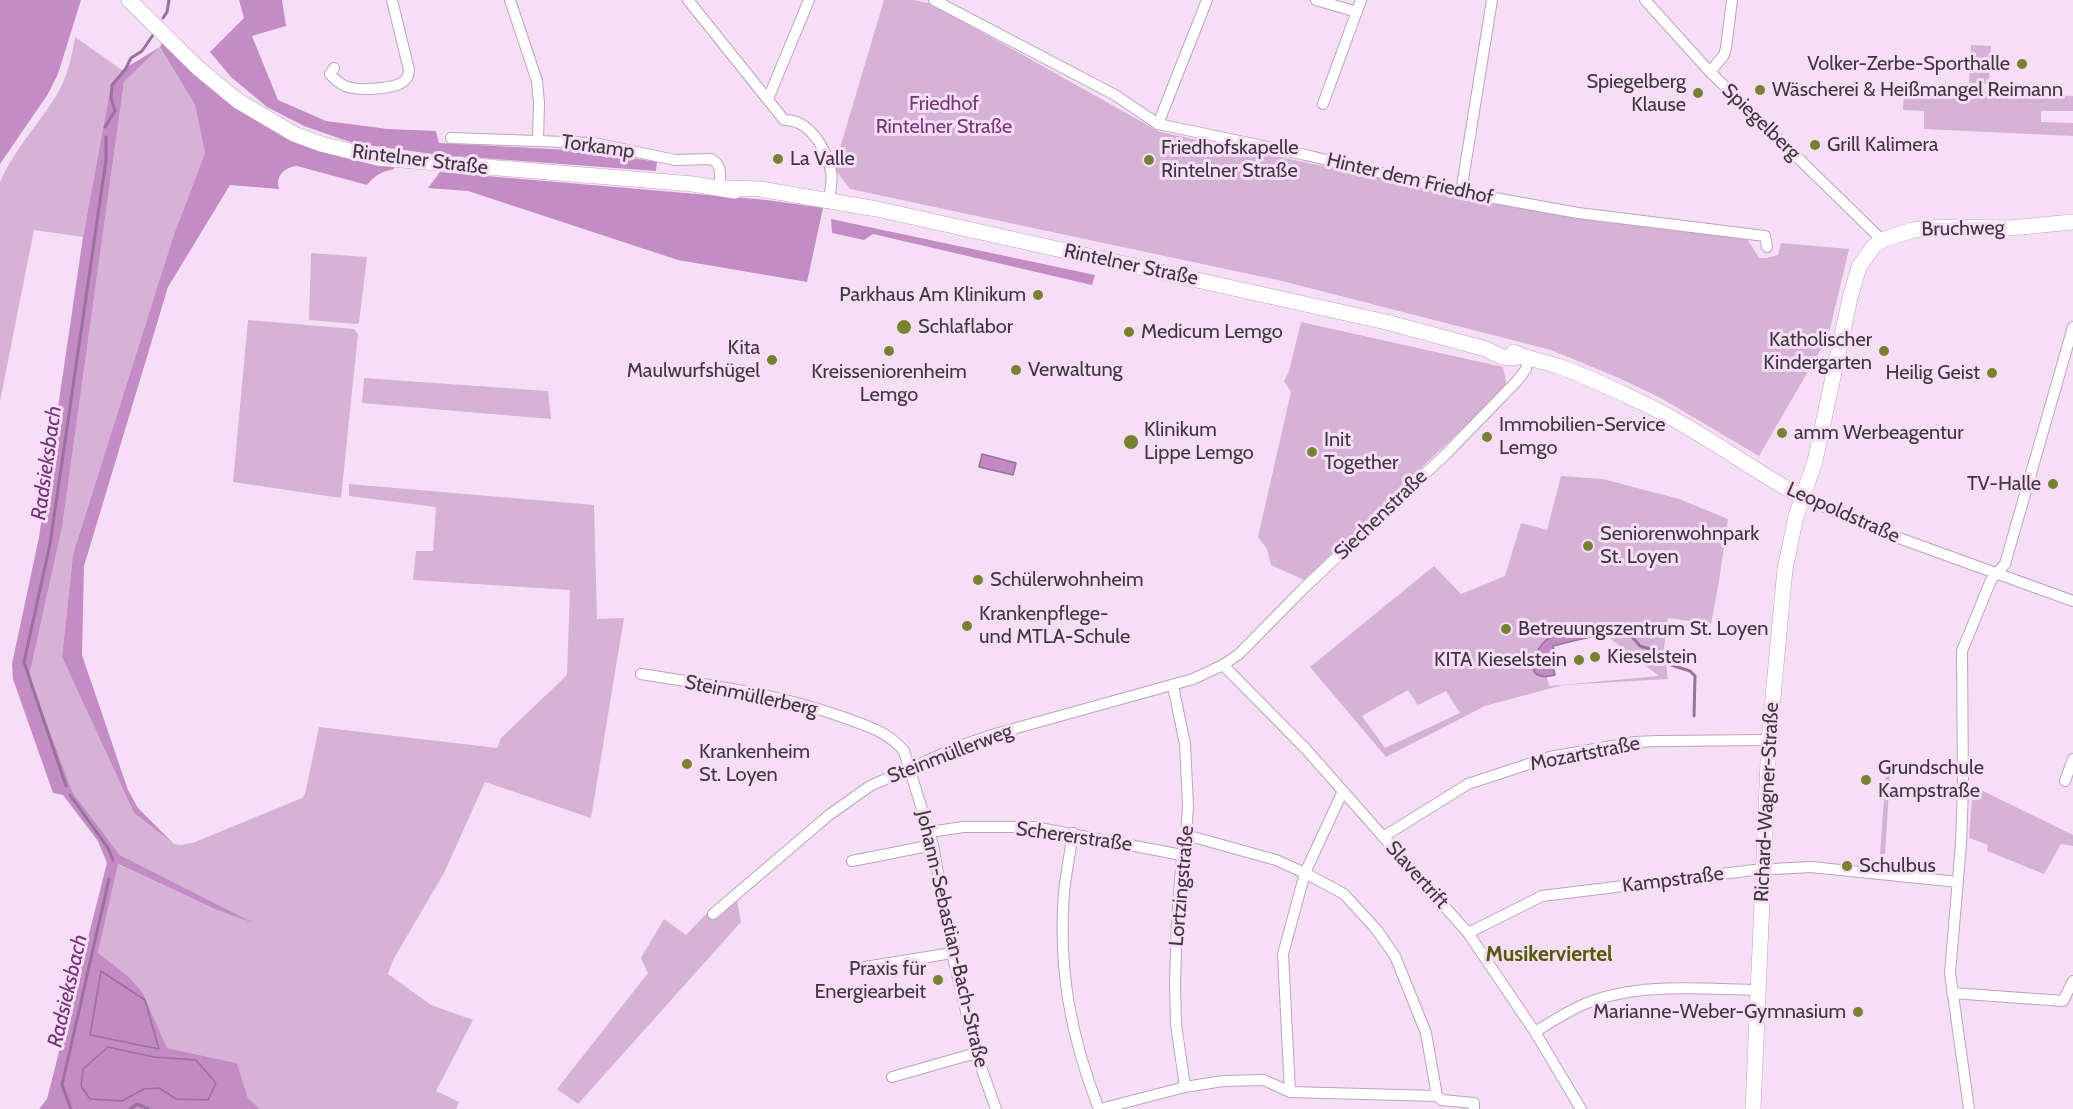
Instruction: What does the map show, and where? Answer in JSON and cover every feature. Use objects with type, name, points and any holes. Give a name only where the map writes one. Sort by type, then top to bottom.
[{"type":"main road","name":"Rintelner Straße","points":[[129,0],[198,68],[237,101],[294,134],[321,144],[378,158],[723,188],[751,193],[774,192],[829,200],[1386,322],[1486,349],[1504,357],[1513,359],[1525,357],[1558,366],[1595,381]]},
{"type":"main road","name":"Bruchweg","points":[[1862,261],[1882,240],[1913,230],[1940,227],[2010,228],[2073,222]]},
{"type":"main road","name":"Richard-Wagner-Straße","points":[[1753,1109],[1769,740],[1785,569],[1796,516],[1815,461],[1850,298],[1862,261]]},
{"type":"main road","name":"Leopoldstraße","points":[[1595,381],[1650,406],[1706,436],[1802,497]]},
{"type":"street","points":[[334,68],[330,74],[336,80],[345,86],[361,89],[400,84],[408,76],[409,70],[392,0]]},
{"type":"street","points":[[510,0],[537,81],[539,103],[537,140]]},
{"type":"street","points":[[688,0],[784,120],[796,121],[814,135],[823,148],[832,174],[829,200]]},
{"type":"street","points":[[768,99],[809,0]]},
{"type":"street","name":"Hinter dem Friedhof","points":[[934,0],[1115,95],[1158,124],[1306,155],[1461,192],[1578,213],[1765,236],[1767,247]]},
{"type":"street","points":[[1158,124],[1207,0]]},
{"type":"street","points":[[1316,0],[1357,12]]},
{"type":"street","points":[[1323,104],[1361,0]]},
{"type":"street","points":[[1461,192],[1492,0]]},
{"type":"street","name":"Spiegelberg","points":[[1645,0],[1710,72],[1882,240]]},
{"type":"street","points":[[1710,72],[1724,55],[1732,0]]},
{"type":"street","name":"Torkamp","points":[[451,138],[594,143],[682,161],[711,159],[720,168],[723,188]]},
{"type":"street","points":[[1969,1109],[1952,993],[1950,954],[1958,882],[1964,789],[1962,651],[1991,580],[2005,564],[2073,327]]},
{"type":"street","name":"Siechenstraße","points":[[1222,665],[1239,654],[1303,589],[1470,430],[1517,381],[1526,369],[1525,357]]},
{"type":"street","name":"Leopoldstraße","points":[[1802,497],[1874,529],[2073,601]]},
{"type":"street","name":"Steinmüllerweg","points":[[714,914],[829,815],[870,786],[960,746],[994,734],[1173,686],[1222,665]]},
{"type":"street","name":"Slavertrift","points":[[1222,665],[1305,748],[1342,793],[1468,933],[1535,1032],[1581,1109]]},
{"type":"street","name":"Steinmüllerberg","points":[[641,674],[760,693],[799,702],[870,726],[896,741],[904,751],[910,769]]},
{"type":"street","name":"Lortzingstraße","points":[[1173,686],[1185,744],[1188,806],[1177,920],[1175,983],[1176,1024],[1185,1087]]},
{"type":"street","name":"Mozartstraße","points":[[1383,837],[1468,784],[1550,757],[1635,742],[1769,740]]},
{"type":"street","points":[[2065,782],[2073,759]]},
{"type":"street","name":"Johann-Sebastian-Bach-Straße","points":[[910,769],[930,832],[952,953],[976,1053],[996,1109]]},
{"type":"street","points":[[1290,1092],[1283,954],[1305,873],[1342,793]]},
{"type":"street","name":"Schererstraße","points":[[930,832],[963,827],[1034,827],[1182,855]]},
{"type":"street","points":[[1073,833],[1064,891],[1063,960],[1068,1002],[1078,1049],[1100,1109],[1185,1087],[1223,1081],[1264,1080],[1290,1092],[1437,1096],[1442,1100],[1474,1103],[1474,1109]]},
{"type":"street","points":[[1186,835],[1276,860],[1344,894],[1376,929],[1395,956],[1426,1033],[1437,1096]]},
{"type":"street","points":[[852,861],[933,845]]},
{"type":"street","name":"Kampstraße","points":[[1468,933],[1542,896],[1762,869],[1811,867],[1958,882]]},
{"type":"street","points":[[865,967],[952,953]]},
{"type":"street","points":[[1952,993],[2063,1001],[2073,981]]},
{"type":"street","points":[[1535,1032],[1561,1015],[1590,1002],[1626,993],[1663,989],[1757,990]]},
{"type":"street","points":[[892,1077],[976,1053]]},
{"type":"green space","name":"Friedhof Rintelner Straße","points":[[884,0],[914,0],[932,4],[1160,132],[1548,213],[1747,239],[1759,258],[1778,255],[1781,243],[1849,249],[1828,337],[1759,456],[1659,397],[1551,350],[1282,281],[850,189],[834,168]]},
{"type":"green space","points":[[75,37],[122,70],[111,85],[83,237],[34,230],[0,401],[0,182],[13,158],[59,91],[69,65]]},
{"type":"green space","points":[[1971,45],[1991,46],[1989,84],[1969,83]]},
{"type":"green space","points":[[160,47],[195,105],[205,153],[173,237],[73,554],[62,657],[134,813],[174,844],[182,845],[195,842],[302,798],[305,794],[319,727],[497,748],[501,738],[567,675],[570,590],[413,580],[416,551],[433,551],[436,507],[349,496],[349,484],[594,505],[597,619],[624,618],[591,818],[485,782],[444,873],[393,960],[388,974],[431,1005],[473,1020],[436,1091],[459,1102],[456,1109],[260,1109],[248,1098],[237,1063],[167,1048],[143,993],[129,977],[98,954],[117,864],[217,910],[248,920],[120,855],[73,793],[29,677],[62,528],[124,82]]},
{"type":"green space","points":[[1925,89],[2073,96],[2073,111],[2041,111],[2041,122],[2073,123],[2073,136],[1924,129],[1924,111],[1903,110],[1904,93],[1925,97]]},
{"type":"green space","points":[[311,253],[367,257],[359,323],[309,320]]},
{"type":"green space","points":[[248,320],[354,329],[358,334],[341,498],[233,482]]},
{"type":"green space","points":[[1301,322],[1503,367],[1507,386],[1304,580],[1271,565],[1267,549],[1258,537],[1291,392],[1284,381],[1289,371]]},
{"type":"green space","points":[[364,378],[548,391],[551,419],[362,403]]},
{"type":"green space","points":[[1561,476],[1603,479],[1679,499],[1728,519],[1711,624],[1668,618],[1664,648],[1668,679],[1563,685],[1485,706],[1386,757],[1310,667],[1434,566],[1461,594],[1505,576],[1521,523],[1547,530]],"holes":[[[1603,633],[1659,676],[1549,686],[1547,677],[1555,675],[1553,666],[1558,665],[1553,646]],[[1408,690],[1418,705],[1446,691],[1460,713],[1385,748],[1362,716]]]},
{"type":"green space","points":[[1886,772],[1890,772],[1885,855],[1880,854]]},
{"type":"green space","points":[[1973,786],[2073,835],[2073,846],[2061,844],[2044,874],[1987,851],[1988,845],[1969,838]]},
{"type":"green space","points":[[737,900],[741,922],[578,1104],[557,1089],[648,973],[641,958],[664,919],[686,935],[709,911],[719,917]]},
{"type":"shaded area","points":[[0,0],[81,0],[58,74],[48,94],[0,164]]},
{"type":"shaded area","points":[[239,0],[282,0],[286,26],[252,36],[278,100],[326,121],[388,129],[436,131],[439,143],[589,151],[657,162],[656,171],[440,155],[353,143],[304,126],[267,107],[231,77],[210,52],[244,18]]},
{"type":"shaded area","points":[[163,41],[206,81],[250,117],[284,136],[394,166],[394,169],[379,174],[367,185],[297,166],[282,173],[278,180],[279,189],[230,185],[168,287],[84,566],[82,655],[128,790],[138,808],[174,844],[134,813],[62,657],[73,554],[173,237],[205,153],[195,105],[160,47]]},
{"type":"shaded area","points":[[160,47],[124,82],[62,528],[29,677],[73,793],[120,855],[254,923],[217,910],[118,864],[98,953],[129,977],[143,993],[167,1048],[237,1063],[248,1098],[260,1109],[39,1109],[47,1099],[107,863],[98,841],[63,795],[53,793],[13,679],[12,664],[39,537],[83,237],[111,85],[122,70]],"holes":[[[108,1047],[154,1057],[196,1060],[176,1099],[159,1088],[144,1089]]]},
{"type":"shaded area","points":[[440,172],[767,200],[823,208],[807,282],[678,260],[468,191],[428,188]]},
{"type":"shaded area","points":[[831,219],[1095,275],[1092,285],[873,234],[864,240],[832,233]]},
{"type":"shaded area","points":[[982,454],[1016,463],[1013,475],[979,467]]},
{"type":"shaded area","points":[[1585,623],[1594,627],[1598,635],[1553,646],[1558,665],[1553,666],[1555,675],[1542,676],[1534,672],[1532,664],[1543,644],[1554,634],[1568,627]]},
{"type":"shaded area","points":[[101,971],[145,1000],[159,1049],[90,1035]]},
{"type":"shaded area","points":[[108,1047],[154,1057],[196,1060],[216,1083],[208,1100],[176,1099],[159,1088],[144,1089],[122,1101],[90,1099],[81,1086],[83,1069]]},
{"type":"waterway","name":"Radsieksbach","points":[[163,18],[167,12],[169,0]]},
{"type":"waterway","name":"Radsieksbach","points":[[105,127],[115,111],[111,98],[112,85],[125,70],[131,58],[142,51],[153,35]]},
{"type":"waterway","name":"Radsieksbach","points":[[66,786],[24,662],[50,544],[106,160],[106,137]]},
{"type":"waterway","points":[[1594,627],[1597,626],[1613,634],[1622,631],[1629,633],[1640,646],[1661,654],[1668,664],[1690,671],[1695,676],[1694,716]]},
{"type":"waterway","name":"Radsieksbach","points":[[70,795],[108,848],[113,860]]},
{"type":"waterway","name":"Radsieksbach","points":[[71,1109],[62,1085],[109,879]]},
{"type":"waterway","points":[[130,1109],[137,1104],[149,1109]]},
{"type":"place","name":"Volker-Zerbe-Sporthalle","points":[[2022,64]]},
{"type":"place","name":"Wäscherei & Heißmangel Reimann","points":[[1760,90]]},
{"type":"place","name":"Spiegelberg Klause","points":[[1698,93]]},
{"type":"place","name":"Grill Kalimera","points":[[1815,145]]},
{"type":"place","name":"La Valle","points":[[778,159]]},
{"type":"place","name":"Friedhofskapelle Rintelner Straße","points":[[1149,160]]},
{"type":"place","name":"Parkhaus Am Klinikum","points":[[1038,295]]},
{"type":"place","name":"Schlaflabor","points":[[904,327]]},
{"type":"place","name":"Medicum Lemgo","points":[[1129,332]]},
{"type":"place","name":"Kreisseniorenheim Lemgo","points":[[889,351]]},
{"type":"place","name":"Katholischer Kindergarten","points":[[1884,351]]},
{"type":"place","name":"Kita Maulwurfshügel","points":[[772,360]]},
{"type":"place","name":"Verwaltung","points":[[1016,370]]},
{"type":"place","name":"Heilig Geist","points":[[1992,373]]},
{"type":"place","name":"amm Werbeagentur","points":[[1782,433]]},
{"type":"place","name":"Immobilien-Service Lemgo","points":[[1487,437]]},
{"type":"place","name":"Klinikum Lippe Lemgo","points":[[1131,442]]},
{"type":"place","name":"Init Together","points":[[1312,452]]},
{"type":"place","name":"TV-Halle","points":[[2053,484]]},
{"type":"place","name":"Seniorenwohnpark St. Loyen","points":[[1588,546]]},
{"type":"place","name":"Schülerwohnheim","points":[[978,580]]},
{"type":"place","name":"Krankenpflege- und MTLA-Schule","points":[[967,626]]},
{"type":"place","name":"Betreuungszentrum St. Loyen","points":[[1506,629]]},
{"type":"place","name":"Kieselstein","points":[[1595,657]]},
{"type":"place","name":"KITA Kieselstein","points":[[1579,660]]},
{"type":"place","name":"Krankenheim St. Loyen","points":[[687,764]]},
{"type":"place","name":"Grundschule Kampstraße","points":[[1866,780]]},
{"type":"place","name":"Schulbus","points":[[1847,866]]},
{"type":"place","name":"Praxis für Energiearbeit","points":[[938,980]]},
{"type":"place","name":"Marianne-Weber-Gymnasium","points":[[1858,1012]]},
{"type":"district","name":"Musikerviertel","points":[[1549,955]]}]
